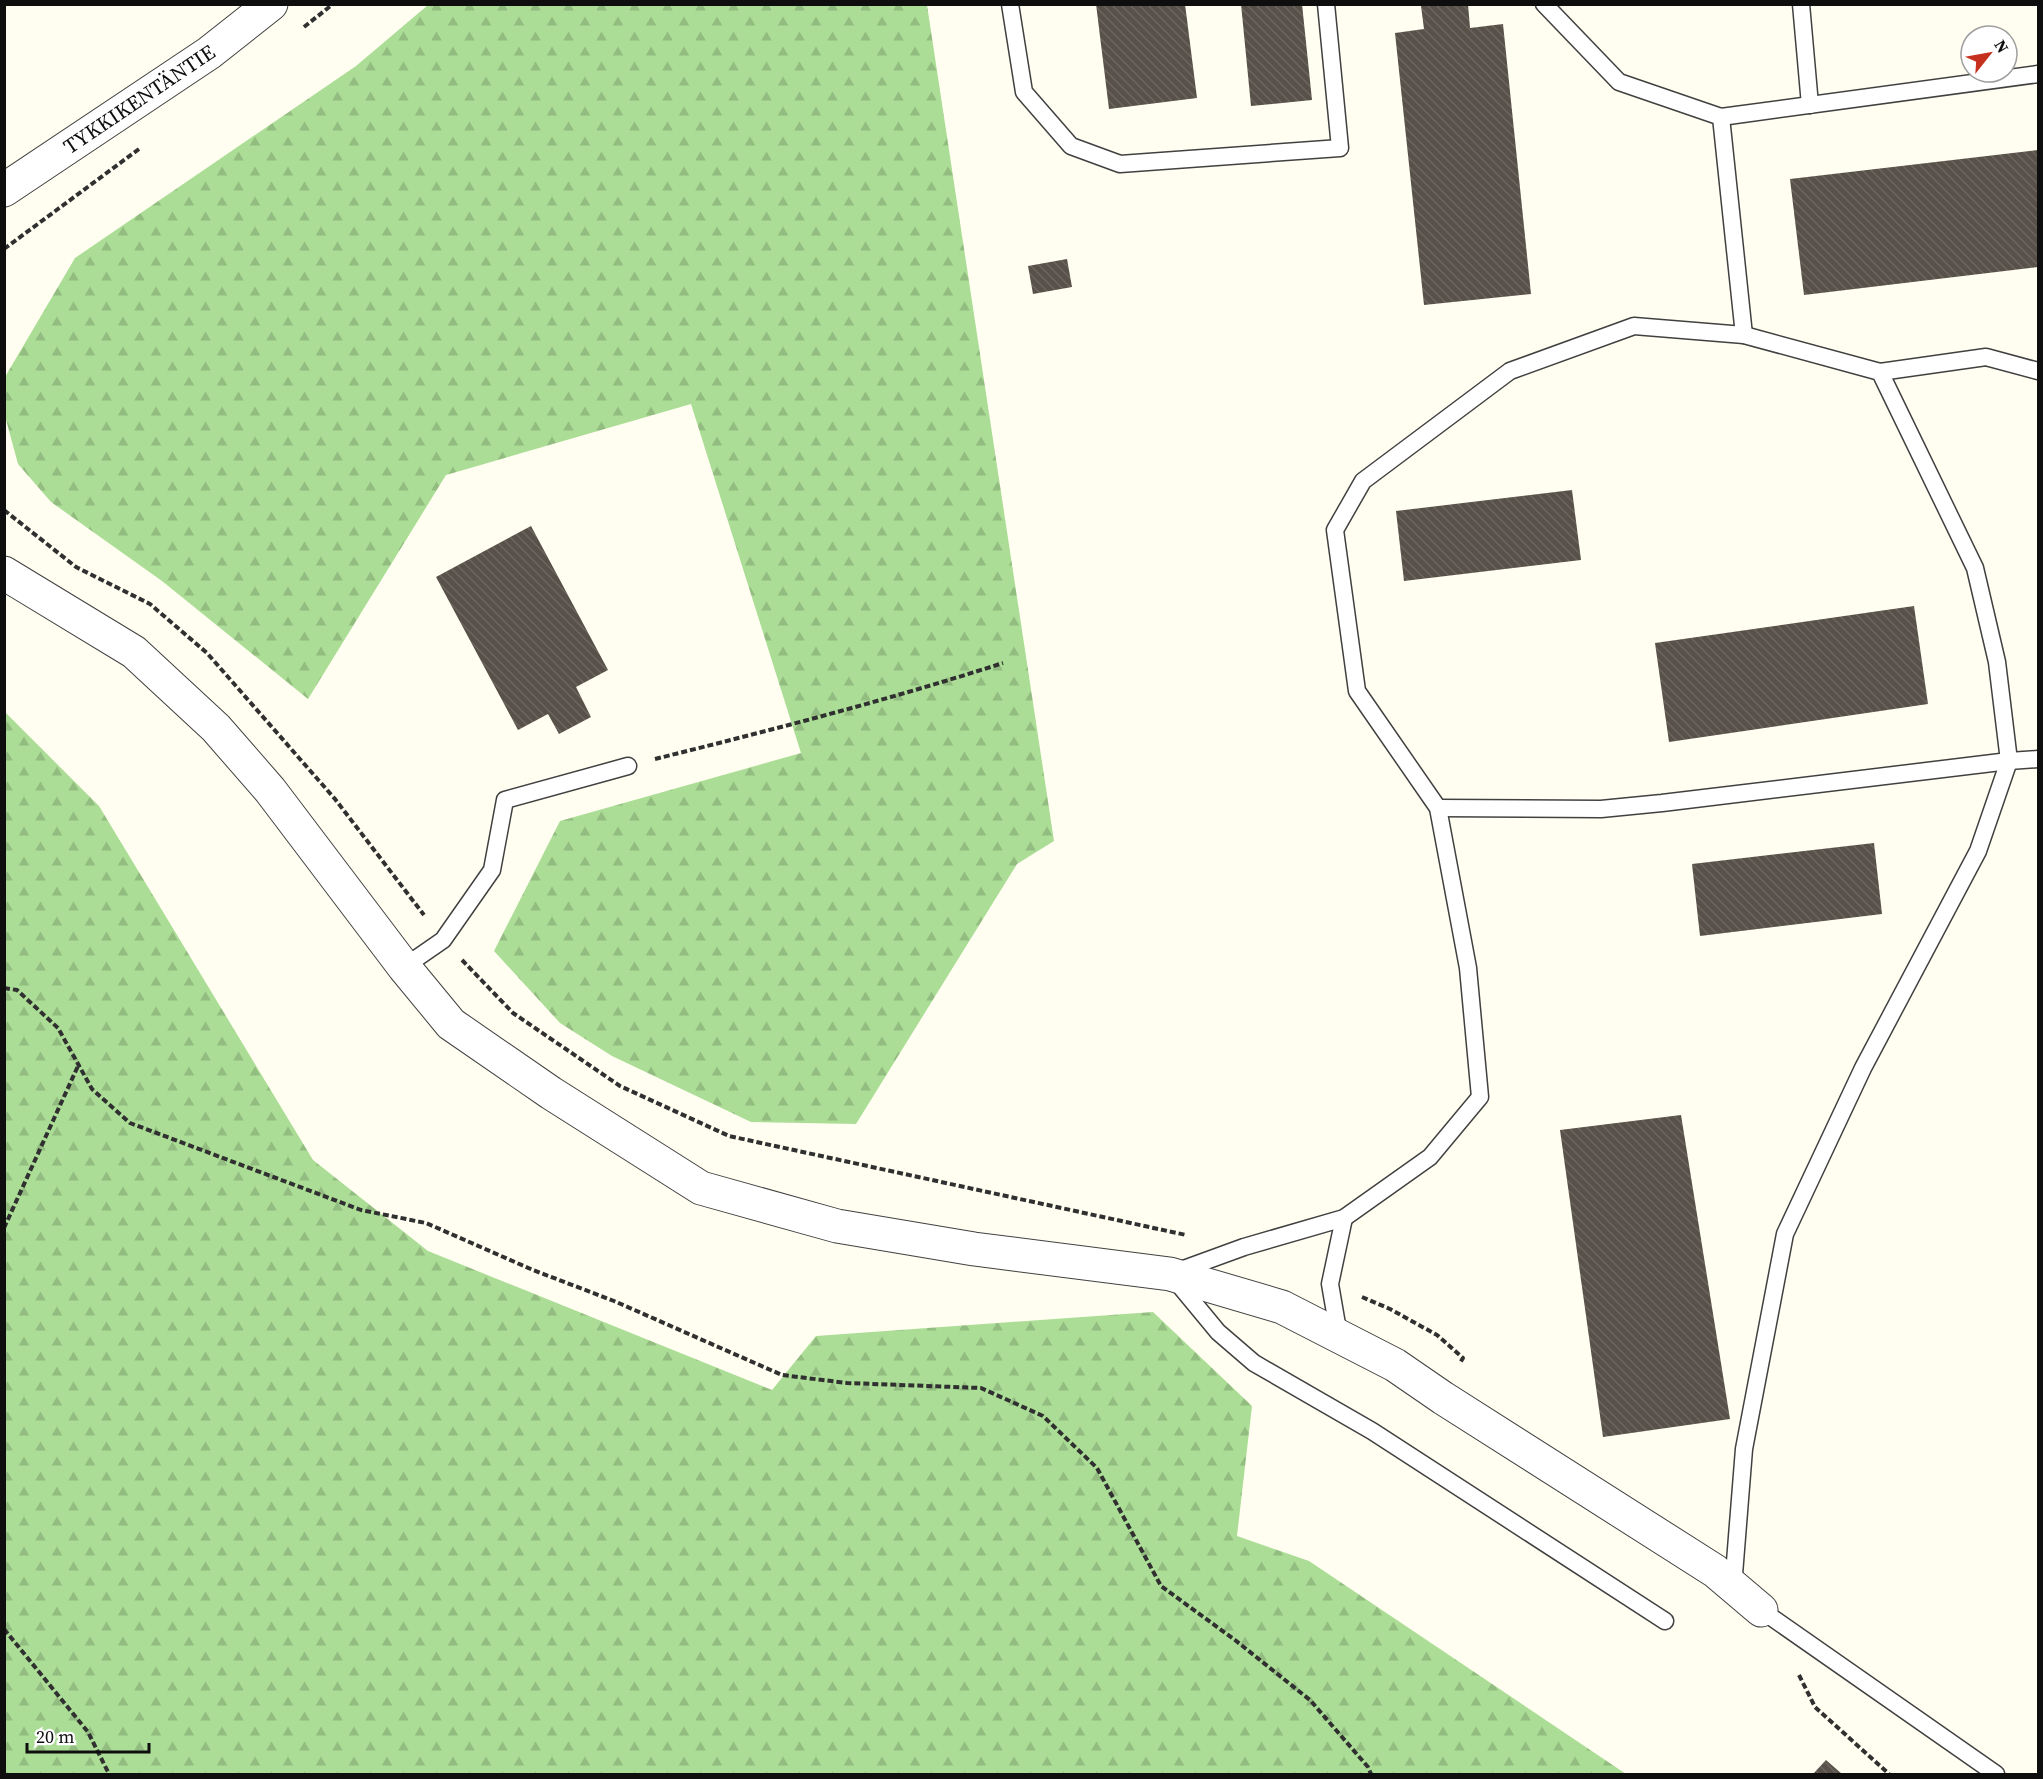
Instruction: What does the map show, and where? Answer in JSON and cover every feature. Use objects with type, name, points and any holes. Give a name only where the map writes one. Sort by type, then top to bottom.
[{"type":"street","name":"TYKKIKENTÄNTIE","points":[[4,190],[209,53],[271,4]]},
{"type":"street","points":[[4,573],[134,652],[216,728],[270,790],[404,967],[451,1024],[551,1093],[701,1188],[849,1228],[974,1249],[1170,1274],[1282,1307],[1395,1365],[1714,1571],[1761,1610]]},
{"type":"lane","points":[[1010,4],[1024,92],[1071,146],[1120,164],[1340,148],[1326,4]]},
{"type":"lane","points":[[1544,4],[1618,82],[1721,117],[2038,74]]},
{"type":"lane","points":[[1801,4],[1810,105]]},
{"type":"lane","points":[[1721,117],[1744,335]]},
{"type":"lane","points":[[1665,1621],[1372,1431],[1254,1364],[1218,1332],[1170,1274],[1244,1248],[1344,1218],[1430,1157],[1480,1097],[1468,968],[1438,808],[1357,692],[1335,530],[1363,481],[1510,371],[1634,326],[1744,335],[1880,372],[1986,357],[2038,371]]},
{"type":"lane","points":[[1733,1587],[1744,1449],[1785,1234],[1863,1068],[1978,851],[2009,760],[1997,662],[1975,568],[1880,372]]},
{"type":"lane","points":[[1438,808],[1600,809],[1674,802],[2009,760],[2038,759]]},
{"type":"lane","points":[[404,967],[443,940],[492,870],[505,800],[628,766]]},
{"type":"lane","points":[[1339,1336],[1330,1284],[1344,1218]]},
{"type":"lane","points":[[1761,1610],[1996,1774]]},
{"type":"path","points":[[4,510],[76,567],[150,604],[207,653],[335,799],[443,940],[513,1013],[620,1086],[729,1136],[1187,1235]]},
{"type":"path","points":[[628,766],[944,682],[1003,663]]},
{"type":"path","points":[[4,988],[17,990],[58,1028],[92,1089],[130,1123],[361,1210],[426,1223],[533,1270],[614,1300],[782,1375],[847,1383],[981,1388],[1043,1416],[1097,1468],[1161,1586],[1235,1640],[1310,1700],[1368,1767],[1371,1774]]},
{"type":"path","points":[[4,1228],[79,1065]]},
{"type":"path","points":[[1330,1284],[1390,1309],[1437,1335],[1463,1358],[1443,1398]]},
{"type":"path","points":[[4,1629],[88,1732],[109,1774]]},
{"type":"path","points":[[1797,1671],[1815,1707],[1889,1774]]},
{"type":"green space","points":[[428,5],[927,5],[1054,841],[1017,864],[856,1124],[751,1122],[612,1056],[560,1023],[494,951],[560,821],[801,753],[691,404],[446,475],[308,699],[162,581],[51,502],[18,464],[5,416],[5,377],[75,258],[356,66]]},
{"type":"green space","points":[[5,712],[99,806],[313,1160],[428,1251],[772,1390],[816,1336],[1153,1312],[1252,1406],[1237,1536],[1309,1561],[1626,1774],[5,1774]]},
{"type":"building","points":[[1096,4],[1185,4],[1197,98],[1109,109]]},
{"type":"building","points":[[1241,4],[1302,4],[1312,100],[1251,106]]},
{"type":"building","points":[[1468,4],[1470,28],[1503,24],[1531,294],[1424,305],[1395,33],[1424,29],[1421,6]]},
{"type":"building","points":[[2038,150],[2038,267],[1804,295],[1790,179]]},
{"type":"building","points":[[1067,259],[1072,287],[1033,294],[1028,266]]},
{"type":"building","points":[[1572,490],[1581,560],[1404,581],[1396,511]]},
{"type":"building","points":[[531,526],[608,670],[576,687],[591,717],[559,734],[548,714],[518,730],[436,577]]},
{"type":"building","points":[[1914,606],[1928,704],[1669,742],[1655,643]]},
{"type":"building","points":[[1874,843],[1882,914],[1700,936],[1692,864]]},
{"type":"building","points":[[1681,1115],[1730,1419],[1603,1437],[1560,1130]]},
{"type":"building","points":[[1826,1760],[1842,1774],[1813,1774]]}]
